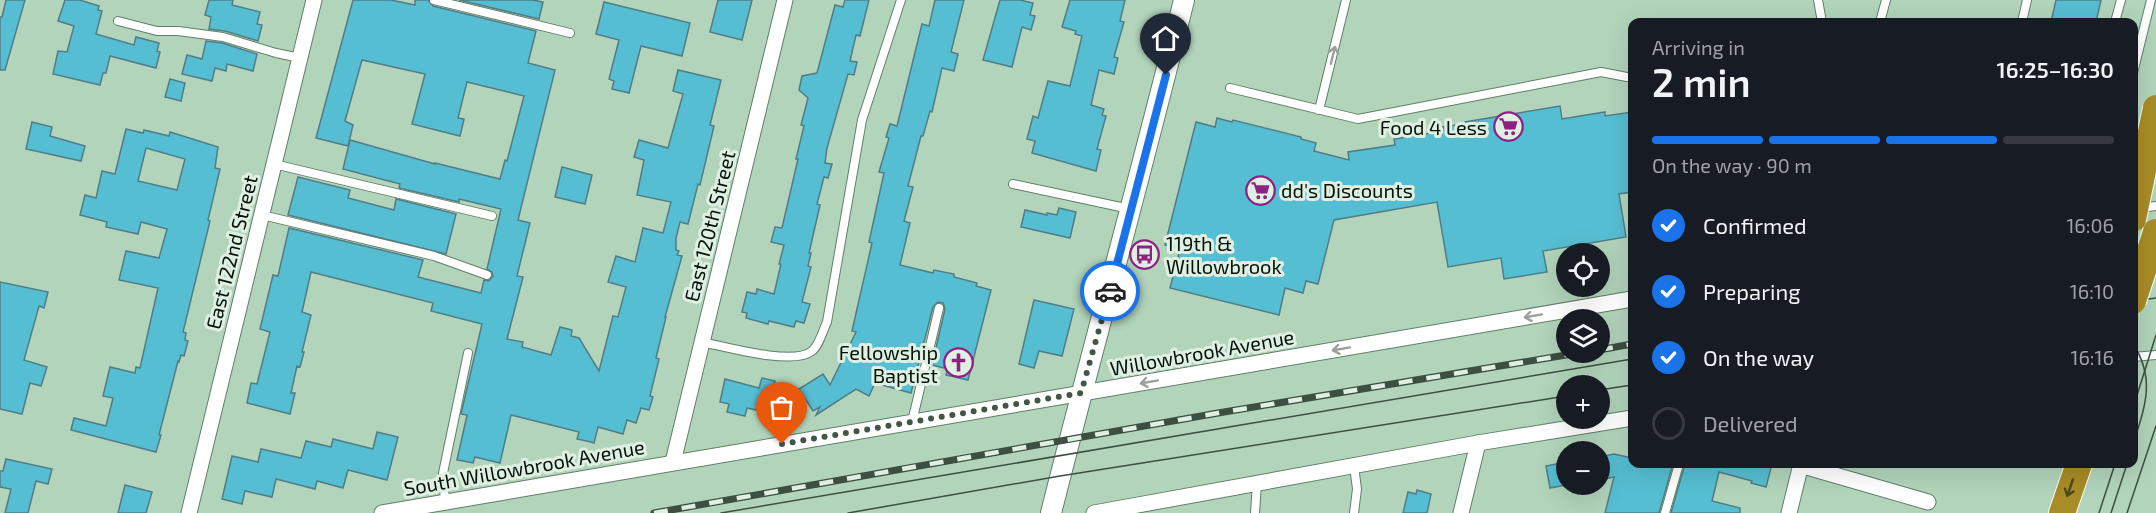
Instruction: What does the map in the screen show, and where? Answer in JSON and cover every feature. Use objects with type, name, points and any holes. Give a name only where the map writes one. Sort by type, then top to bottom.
[{"type":"highway","points":[[2138,195],[2156,108]]},
{"type":"highway","points":[[2138,286],[2156,232]]},
{"type":"highway","points":[[2062,513],[2078,468]]},
{"type":"street","name":"East 122nd Street","points":[[189,513],[314,0]]},
{"type":"street","name":"East 120th Street","points":[[672,462],[785,0]]},
{"type":"street","points":[[1051,513],[1081,393],[1132,210],[1184,0]]},
{"type":"street","name":"Willowbrook Avenue","points":[[672,462],[1628,300]]},
{"type":"street","points":[[1094,513],[1478,443],[1628,419]]},
{"type":"street","points":[[1461,513],[1478,443]]},
{"type":"street","name":"South Willowbrook Avenue","points":[[382,513],[672,462]]},
{"type":"street","points":[[1789,513],[1800,468]]},
{"type":"street","points":[[1814,468],[1928,502]]},
{"type":"lane","points":[[434,0],[570,33]]},
{"type":"lane","points":[[702,342],[780,357],[799,358],[813,351],[827,322],[862,120],[901,0]]},
{"type":"lane","points":[[1319,110],[1346,0]]},
{"type":"lane","points":[[1818,0],[1821,18]]},
{"type":"lane","points":[[1881,18],[1886,0]]},
{"type":"lane","points":[[2023,18],[2027,0]]},
{"type":"lane","points":[[2116,18],[2121,0]]},
{"type":"lane","points":[[2138,53],[2151,0]]},
{"type":"lane","points":[[118,21],[158,31],[178,31],[223,37],[300,58]]},
{"type":"lane","points":[[1230,88],[1358,118],[1602,72],[1628,77]]},
{"type":"lane","points":[[274,164],[492,216]]},
{"type":"lane","points":[[1013,184],[1132,210]]},
{"type":"lane","points":[[2138,188],[2145,187]]},
{"type":"lane","points":[[2138,208],[2156,206]]},
{"type":"lane","points":[[262,215],[434,256],[487,275]]},
{"type":"lane","points":[[912,422],[939,308]]},
{"type":"lane","points":[[445,502],[443,472],[468,353]]},
{"type":"lane","points":[[2138,357],[2156,355]]},
{"type":"lane","points":[[1354,466],[1357,489],[1354,513]]},
{"type":"lane","points":[[1665,513],[1678,468]]},
{"type":"lane","points":[[1255,513],[1257,483]]},
{"type":"building","points":[[6,0],[25,0],[5,70],[0,70],[0,17],[2,17]]},
{"type":"building","points":[[65,0],[80,0],[99,6],[98,10],[102,11],[96,34],[134,45],[136,37],[159,43],[157,51],[160,52],[156,68],[110,56],[100,85],[53,74],[58,51],[67,52],[74,26],[58,21]]},
{"type":"building","points":[[209,0],[233,0],[232,5],[260,12],[257,24],[262,25],[258,41],[225,31],[209,29],[211,17],[205,15]]},
{"type":"building","points":[[353,0],[391,0],[415,5],[415,0],[428,0],[433,6],[536,31],[528,63],[555,70],[518,220],[530,223],[517,276],[523,277],[507,339],[523,342],[522,347],[551,355],[560,327],[572,330],[571,336],[579,338],[599,371],[613,316],[618,317],[626,287],[608,282],[616,256],[635,262],[643,228],[663,233],[671,202],[637,195],[644,160],[634,157],[639,140],[668,148],[683,94],[673,91],[678,70],[721,80],[710,125],[714,126],[700,185],[698,184],[688,224],[680,222],[676,238],[676,250],[679,251],[677,255],[682,256],[656,358],[659,359],[650,396],[653,397],[649,410],[641,408],[636,423],[627,420],[623,434],[598,427],[594,443],[577,439],[579,432],[511,415],[500,463],[475,457],[473,463],[457,460],[467,415],[461,414],[482,324],[431,311],[433,303],[311,272],[302,312],[311,315],[302,352],[304,352],[300,367],[297,366],[291,393],[295,393],[290,414],[247,403],[251,383],[257,384],[270,332],[260,329],[273,275],[278,276],[289,228],[423,260],[418,277],[481,293],[484,280],[489,281],[493,276],[492,272],[487,269],[501,209],[399,188],[400,184],[343,169],[350,140],[435,164],[500,179],[524,96],[467,82],[458,118],[464,119],[460,136],[412,124],[425,74],[362,60],[345,121],[353,125],[348,146],[316,138]]},
{"type":"building","points":[[459,0],[533,0],[543,2],[539,19]]},
{"type":"building","points":[[718,0],[752,0],[742,40],[710,32]]},
{"type":"building","points":[[845,0],[869,0],[860,36],[856,35],[850,61],[857,62],[854,75],[848,74],[827,148],[825,163],[832,164],[828,178],[824,177],[817,204],[820,205],[809,253],[811,253],[808,266],[811,267],[802,302],[810,304],[804,323],[796,321],[794,327],[769,321],[768,324],[746,318],[747,313],[742,312],[747,292],[756,294],[757,289],[774,294],[784,245],[771,242],[775,227],[782,228],[798,159],[796,159],[804,126],[801,125],[808,98],[799,90],[802,76],[817,73],[835,5],[843,7]]},
{"type":"building","points":[[935,0],[964,0],[951,52],[958,54],[954,71],[942,68],[932,112],[930,111],[923,136],[921,136],[908,186],[913,187],[904,221],[910,223],[900,265],[933,273],[934,270],[954,274],[954,277],[977,283],[976,286],[991,290],[968,380],[946,375],[948,369],[932,365],[945,309],[943,303],[938,302],[933,307],[911,393],[875,383],[869,396],[856,389],[816,415],[820,407],[813,411],[799,389],[823,374],[830,385],[856,332],[852,331],[872,243],[869,242],[884,173],[879,172],[889,138],[886,137],[890,124],[897,126],[922,24],[929,26]]},
{"type":"building","points":[[1000,0],[1020,0],[1033,3],[1030,15],[1035,16],[1031,30],[1022,27],[1012,67],[983,60]]},
{"type":"building","points":[[1070,0],[1125,0],[1120,21],[1124,22],[1114,57],[1118,58],[1114,74],[1099,70],[1091,105],[1104,109],[1102,115],[1106,116],[1097,149],[1101,150],[1096,171],[1032,153],[1035,141],[1027,139],[1033,116],[1038,118],[1048,81],[1070,86],[1082,36],[1075,34],[1076,31],[1062,27]]},
{"type":"building","points":[[2056,0],[2101,0],[2097,18],[2052,18]]},
{"type":"building","points":[[604,2],[690,23],[682,56],[641,46],[629,93],[612,89],[614,81],[609,79],[619,40],[596,34]]},
{"type":"building","points":[[206,41],[222,43],[257,54],[253,71],[227,64],[226,71],[215,68],[212,81],[182,74],[187,55],[202,59]]},
{"type":"building","points":[[170,79],[185,83],[181,101],[165,97]]},
{"type":"building","points":[[1560,106],[1562,119],[1605,112],[1605,116],[1628,113],[1628,193],[1619,194],[1626,237],[1590,243],[1556,243],[1556,249],[1543,251],[1547,272],[1504,279],[1501,258],[1448,267],[1437,202],[1334,220],[1318,284],[1306,281],[1303,293],[1285,288],[1279,315],[1170,288],[1180,249],[1165,245],[1196,122],[1215,127],[1217,118],[1232,122],[1233,120],[1301,137],[1301,139],[1316,143],[1314,151],[1349,160],[1348,152],[1395,145],[1394,139],[1444,131],[1443,127],[1465,124],[1465,122]]},
{"type":"building","points":[[32,122],[52,127],[50,136],[85,146],[81,161],[26,149]]},
{"type":"building","points":[[126,129],[143,133],[144,130],[169,136],[170,132],[218,147],[215,168],[220,169],[183,332],[186,333],[185,340],[188,341],[184,356],[181,355],[178,361],[156,452],[71,430],[74,418],[106,426],[113,398],[103,396],[110,367],[135,373],[136,367],[140,368],[158,288],[119,280],[126,251],[159,258],[167,229],[141,222],[138,234],[106,227],[107,222],[80,215],[85,195],[96,198],[102,171],[115,174]],"holes":[[[146,148],[185,159],[177,190],[138,181]]]},
{"type":"building","points":[[562,167],[592,175],[585,204],[555,197]]},
{"type":"building","points":[[298,177],[350,190],[348,198],[394,210],[396,199],[456,214],[446,254],[288,215]]},
{"type":"building","points":[[1059,208],[1076,212],[1070,238],[1021,227],[1025,210],[1057,215]]},
{"type":"building","points":[[0,282],[48,292],[44,308],[39,306],[24,360],[47,367],[41,386],[30,383],[22,414],[0,409]]},
{"type":"building","points":[[1034,300],[1074,309],[1062,356],[1039,351],[1034,368],[1019,364]]},
{"type":"building","points":[[762,378],[775,381],[774,385],[789,388],[782,416],[747,408],[745,416],[727,412],[729,404],[720,402],[725,379],[759,388]]},
{"type":"building","points":[[377,432],[398,437],[387,480],[348,470],[343,488],[317,481],[315,489],[276,479],[272,497],[245,491],[242,504],[222,499],[232,456],[258,462],[261,449],[301,458],[306,441],[331,447],[333,439],[373,449]]},
{"type":"building","points":[[1614,454],[1628,457],[1628,468],[1672,468],[1659,513],[1605,513],[1614,477],[1610,478],[1610,455]]},
{"type":"building","points":[[6,459],[52,469],[48,484],[36,481],[28,513],[5,513],[11,489],[0,487],[0,471],[3,471]]},
{"type":"building","points":[[1556,464],[1556,487],[1550,488],[1546,466]]},
{"type":"building","points":[[1684,468],[1771,468],[1766,487],[1719,472],[1712,501],[1740,508],[1740,513],[1671,513]]},
{"type":"building","points":[[125,485],[152,492],[146,513],[118,513]]},
{"type":"building","points":[[1417,490],[1431,494],[1427,513],[1403,513],[1408,492],[1416,494]]},
{"type":"tram line","points":[[2138,274],[2156,271]]},
{"type":"tram line","points":[[2138,300],[2156,298]]},
{"type":"tram line","points":[[2138,392],[2156,335]]},
{"type":"tram line","points":[[2138,353],[2146,381],[2144,405],[2138,428]]},
{"type":"tram line","points":[[721,513],[1628,360]]},
{"type":"tram line","points":[[1610,388],[1628,386]]},
{"type":"tram line","points":[[848,513],[1060,476],[1556,398]]},
{"type":"tram line","points":[[2127,513],[2156,426]]},
{"type":"tram line","points":[[2099,513],[2114,468]]},
{"type":"tram line","points":[[2111,513],[2126,468]]},
{"type":"railway","points":[[2138,259],[2156,257]]},
{"type":"railway","points":[[1610,348],[1628,345]]},
{"type":"railway","points":[[654,513],[1218,413],[1556,357]]},
{"type":"way so far","points":[[782,444],[1081,393],[1110,291]]},
{"type":"place","name":"Food 4 Less","points":[[1508,127]]},
{"type":"place","name":"dd's Discounts","points":[[1260,190]]},
{"type":"place","name":"119th & Willowbrook","points":[[1145,254]]},
{"type":"place","name":"Fellowship Baptist","points":[[959,363]]},
{"type":"route","points":[[1110,291],[1166,75]]}]
